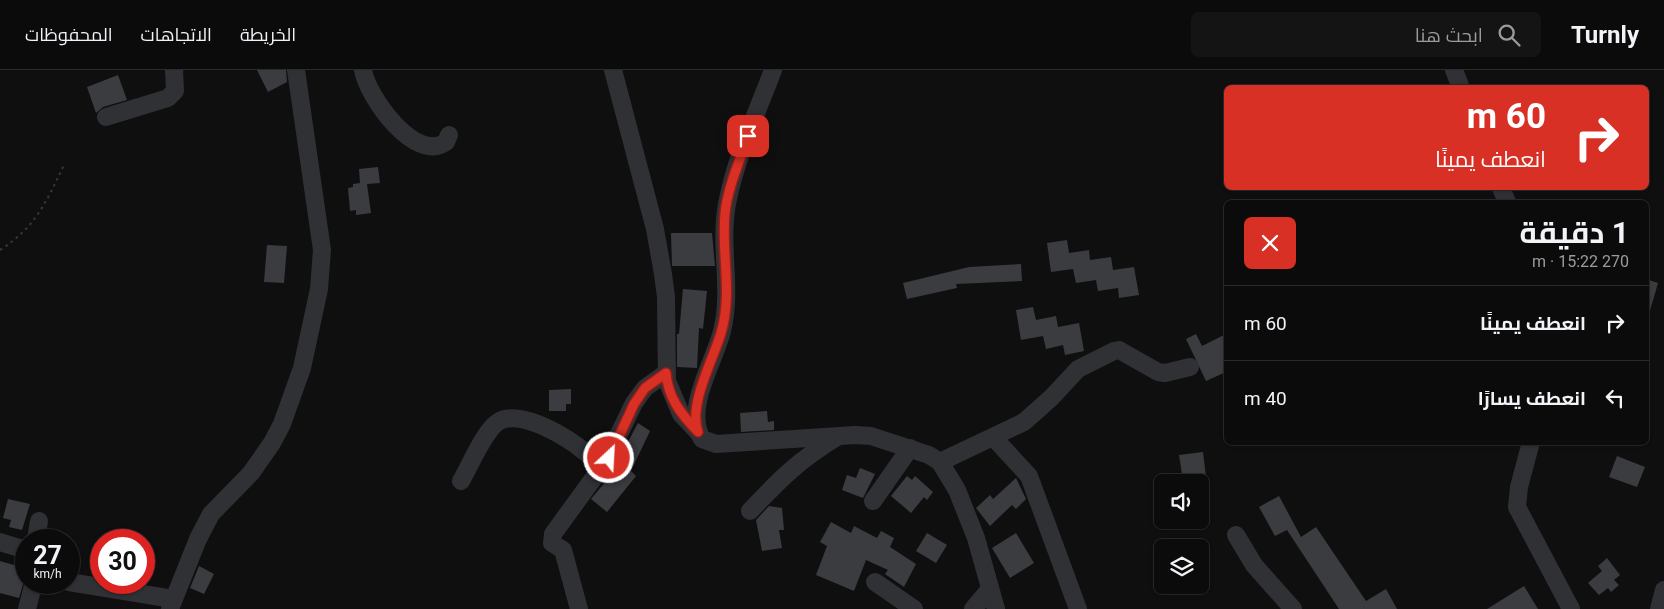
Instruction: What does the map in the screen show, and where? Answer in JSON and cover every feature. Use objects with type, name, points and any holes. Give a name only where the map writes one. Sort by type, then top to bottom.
[{"type":"street","points":[[106,117],[168,98],[175,91],[176,79],[174,70]]},
{"type":"street","points":[[80,584],[171,604],[211,514],[251,473],[282,424],[302,368],[312,328],[322,250],[296,70]]},
{"type":"street","points":[[363,70],[370,92],[387,116],[409,136],[420,143],[437,145],[446,142],[449,134]]},
{"type":"street","points":[[613,70],[655,229],[666,297],[666,373],[674,402],[681,414],[702,439],[716,444],[839,435],[871,436],[929,455],[940,462],[957,490],[976,538],[989,590],[996,609]]},
{"type":"street","points":[[698,432],[695,412],[722,331],[727,300],[724,228],[727,199],[773,70]]},
{"type":"street","points":[[1454,70],[1460,85]]},
{"type":"street","points":[[940,462],[1024,422],[1039,410],[1078,369],[1114,350],[1119,350],[1165,374],[1190,367]]},
{"type":"street","points":[[579,609],[563,550],[552,543],[553,534],[606,461],[634,404],[645,388],[666,373]]},
{"type":"street","points":[[461,480],[486,435],[498,422],[504,420],[532,422],[557,431],[594,458],[606,461]]},
{"type":"street","points":[[750,511],[789,470],[808,454],[839,435]]},
{"type":"street","points":[[993,437],[1029,476],[1078,609]]},
{"type":"street","points":[[1530,445],[1518,487],[1517,507],[1571,609]]},
{"type":"street","points":[[873,501],[910,448]]},
{"type":"street","points":[[38,529],[39,522]]},
{"type":"street","points":[[1236,535],[1254,565],[1293,609]]},
{"type":"street","points":[[0,542],[15,547]]},
{"type":"street","points":[[875,582],[914,609]]},
{"type":"street","points":[[973,609],[989,590]]},
{"type":"street","points":[[1659,609],[1664,590]]},
{"type":"street","points":[[27,609],[31,594]]},
{"type":"path","points":[[0,250],[20,237],[44,207],[64,165]]},
{"type":"building","points":[[257,70],[286,70],[287,82],[268,92]]},
{"type":"building","points":[[118,75],[127,100],[103,107],[96,113],[87,87]]},
{"type":"building","points":[[378,167],[380,183],[367,184],[371,213],[356,215],[356,210],[350,211],[348,188],[353,187],[353,184],[360,183],[359,169]]},
{"type":"building","points":[[671,233],[712,233],[715,266],[672,266]]},
{"type":"building","points":[[1067,240],[1069,253],[1089,250],[1090,260],[1111,257],[1113,270],[1134,267],[1139,295],[1119,298],[1118,288],[1098,291],[1096,280],[1076,283],[1073,269],[1051,272],[1047,243]]},
{"type":"building","points":[[267,245],[287,246],[284,283],[264,282]]},
{"type":"building","points":[[1021,264],[1022,281],[956,284],[957,288],[907,299],[903,283],[969,267]]},
{"type":"building","points":[[1649,280],[1658,283],[1649,314]]},
{"type":"building","points":[[683,289],[707,291],[703,329],[699,328],[697,368],[677,367],[677,334],[679,334]]},
{"type":"building","points":[[1033,307],[1036,320],[1056,316],[1058,327],[1079,323],[1084,351],[1065,355],[1063,345],[1046,349],[1043,336],[1021,340],[1016,310]]},
{"type":"building","points":[[1196,334],[1202,346],[1224,335],[1224,373],[1206,381],[1186,339]]},
{"type":"building","points":[[571,389],[571,404],[566,404],[566,411],[549,411],[549,390]]},
{"type":"building","points":[[767,411],[768,422],[774,421],[774,430],[741,432],[740,413]]},
{"type":"building","points":[[638,423],[650,431],[631,471],[636,476],[607,512],[591,499],[627,456],[622,453]]},
{"type":"building","points":[[1203,452],[1206,474],[1182,474],[1179,455]]},
{"type":"building","points":[[1617,456],[1645,467],[1637,487],[1609,477]]},
{"type":"building","points":[[860,468],[875,474],[863,498],[842,490],[847,475],[856,478]]},
{"type":"building","points":[[907,476],[912,480],[915,476],[933,492],[927,500],[924,497],[911,513],[891,496]]},
{"type":"building","points":[[1016,478],[1026,499],[1016,509],[1012,505],[990,526],[976,508],[990,495],[993,499]]},
{"type":"building","points":[[1279,496],[1301,537],[1316,527],[1366,601],[1386,589],[1397,609],[1339,609],[1287,530],[1275,536],[1259,507]]},
{"type":"building","points":[[8,499],[30,504],[22,529],[9,527],[11,520],[3,518]]},
{"type":"building","points":[[769,506],[782,508],[784,530],[779,530],[782,548],[762,551],[756,520]]},
{"type":"building","points":[[831,522],[851,533],[854,526],[877,538],[881,531],[894,538],[890,547],[916,564],[904,587],[885,574],[888,570],[866,560],[854,591],[816,575],[827,546],[820,542]]},
{"type":"building","points":[[927,533],[947,545],[936,563],[916,551]]},
{"type":"building","points":[[1016,533],[1034,563],[1010,578],[992,548]]},
{"type":"building","points":[[1607,558],[1620,575],[1614,580],[1619,585],[1611,592],[1608,588],[1599,595],[1588,583],[1602,571],[1598,566]]},
{"type":"building","points":[[0,561],[15,565],[15,594],[20,594],[19,598],[0,593]]},
{"type":"building","points":[[199,566],[214,574],[204,594],[190,588]]},
{"type":"building","points":[[1524,586],[1538,609],[1487,609]]},
{"type":"route","points":[[609,458],[634,404],[645,388],[666,373],[669,391],[674,402],[681,414],[698,432],[695,424],[695,412],[722,331],[727,300],[724,228],[727,199],[748,136]]}]
